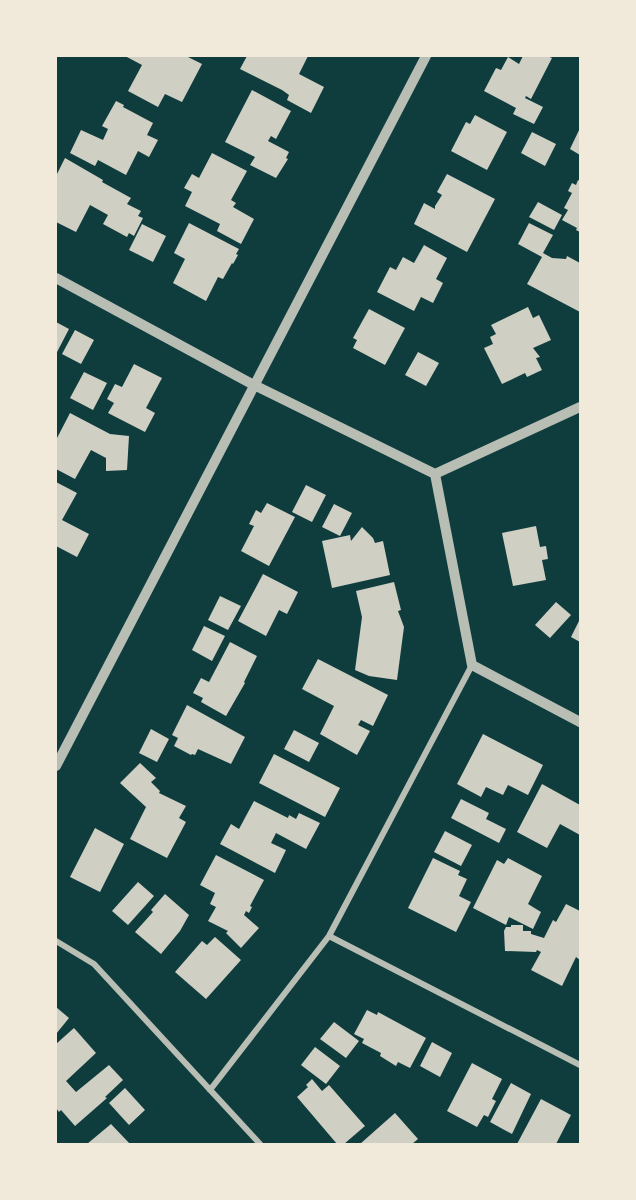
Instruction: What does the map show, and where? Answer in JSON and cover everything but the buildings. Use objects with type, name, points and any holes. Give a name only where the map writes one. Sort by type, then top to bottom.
[{"type":"street","points":[[56,766],[426,56]]},
{"type":"street","points":[[56,278],[254,385],[435,474]]},
{"type":"street","points":[[435,474],[580,407]]},
{"type":"street","points":[[210,1090],[329,936],[472,664],[435,474]]},
{"type":"street","points":[[472,664],[580,722]]},
{"type":"street","points":[[329,936],[580,1065]]},
{"type":"street","points":[[56,941],[94,964],[260,1144]]}]
